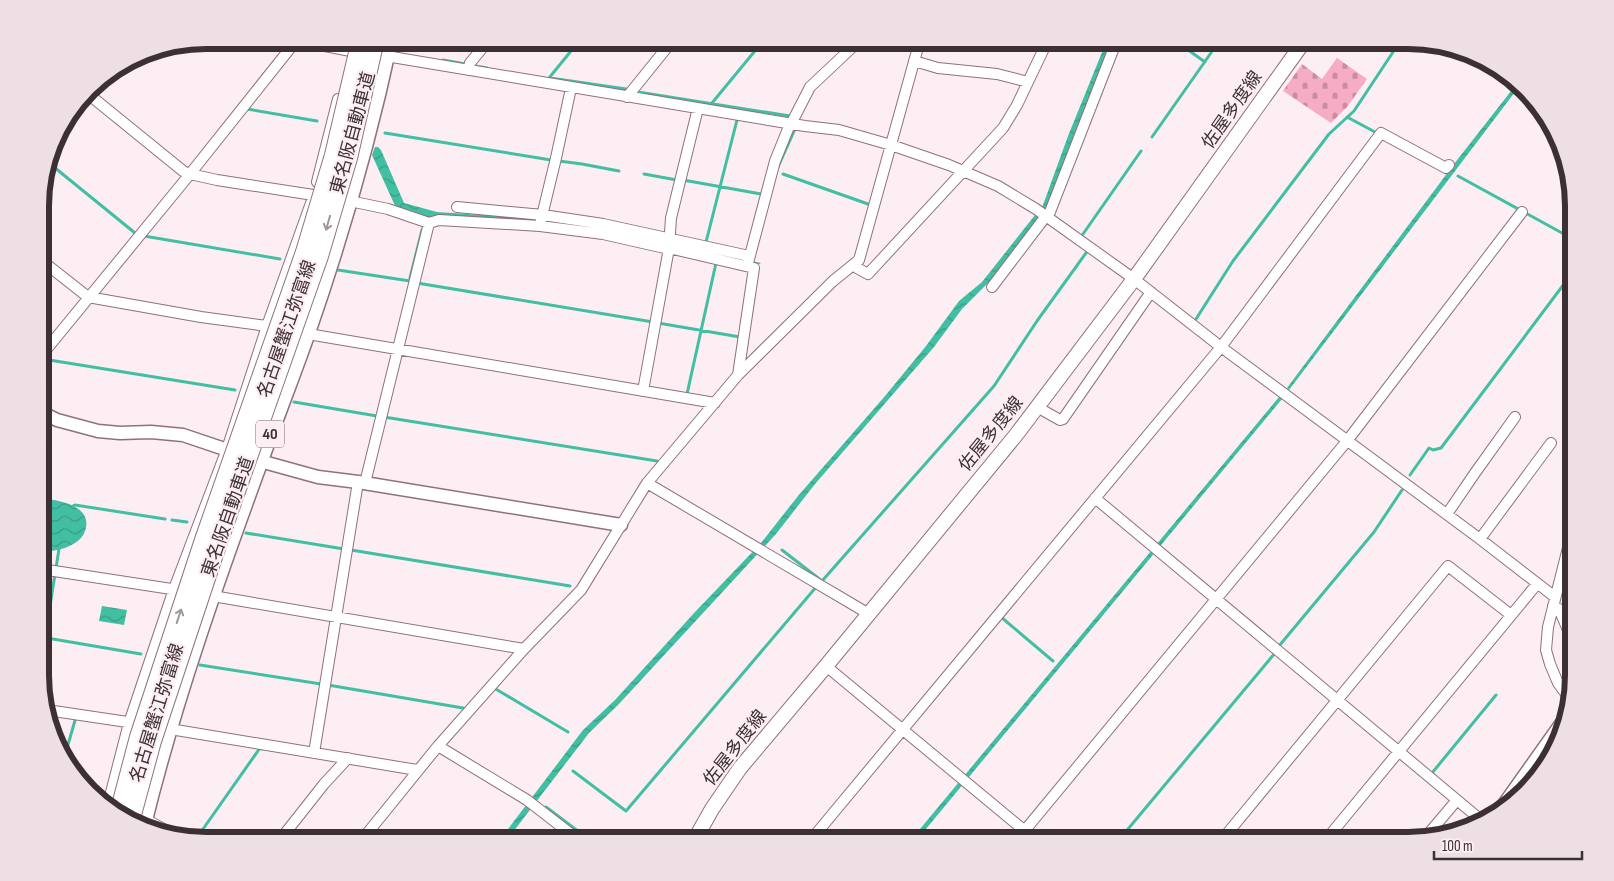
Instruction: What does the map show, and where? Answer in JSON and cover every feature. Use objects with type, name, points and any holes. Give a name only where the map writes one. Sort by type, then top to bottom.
[{"type":"highway","name":"東名阪自動車道","points":[[121,807],[139,737],[188,587],[305,252],[334,155],[355,49]]},
{"type":"highway","name":"東名阪自動車道","points":[[141,818],[152,741],[217,545],[319,256],[348,158],[373,49]]},
{"type":"main road","name":"名古屋蟹江弥富線","points":[[141,818],[212,596],[308,332],[350,201],[388,49]]},
{"type":"main road","name":"佐屋多度線","points":[[699,832],[740,768],[1038,407],[1134,279],[1299,49]]},
{"type":"street","points":[[49,346],[190,174],[289,49]]},
{"type":"street","points":[[109,799],[129,722],[174,589],[227,449],[267,326],[314,195],[355,49]]},
{"type":"street","points":[[365,49],[387,56],[571,88],[790,124],[839,130],[891,145],[998,186],[1044,214],[1134,279],[1221,347],[1480,539],[1538,584],[1554,602],[1565,624]]},
{"type":"street","points":[[468,70],[470,63],[482,49]]},
{"type":"street","points":[[627,97],[666,49]]},
{"type":"street","points":[[748,261],[775,161],[790,124],[810,87],[850,49]]},
{"type":"street","points":[[368,832],[438,746],[524,649],[581,590],[647,483],[738,375],[833,281],[859,260],[917,49]]},
{"type":"street","points":[[854,264],[857,268],[868,274],[1003,128],[1017,105],[1044,49]]},
{"type":"street","points":[[992,286],[1044,214],[1113,49]]},
{"type":"street","points":[[914,61],[938,68],[997,74],[1028,82]]},
{"type":"street","points":[[541,220],[571,88]]},
{"type":"street","points":[[93,97],[183,171],[190,174],[350,201],[388,209],[429,224],[439,220],[541,220]]},
{"type":"street","points":[[643,391],[669,244],[671,218],[698,108]]},
{"type":"street","points":[[817,832],[1221,347],[1380,133],[1446,168],[1449,165]]},
{"type":"street","points":[[457,206],[541,220],[603,234],[669,244],[748,261],[754,268],[738,375]]},
{"type":"street","points":[[826,666],[1025,831],[1347,441],[1522,212]]},
{"type":"street","points":[[314,753],[335,617],[361,482],[398,349],[429,224]]},
{"type":"street","points":[[49,267],[88,297],[201,317],[308,332],[314,335],[716,403]]},
{"type":"street","points":[[1038,407],[1060,420],[1063,419],[1151,292]]},
{"type":"street","points":[[49,416],[98,431],[120,433],[152,432],[183,435],[260,461],[318,477],[361,482],[622,525]]},
{"type":"street","points":[[1447,514],[1516,418]]},
{"type":"street","points":[[1480,539],[1551,443]]},
{"type":"street","points":[[647,483],[869,614]]},
{"type":"street","points":[[1094,498],[1477,817]]},
{"type":"street","points":[[1564,691],[1550,664],[1546,650],[1548,627],[1565,559]]},
{"type":"street","points":[[1229,832],[1448,566],[1511,615]]},
{"type":"street","points":[[49,570],[174,589],[524,649]]},
{"type":"street","points":[[1332,832],[1538,584]]},
{"type":"street","points":[[53,711],[417,770]]},
{"type":"street","points":[[1512,793],[1553,734]]},
{"type":"street","points":[[438,746],[531,803],[568,832]]},
{"type":"street","points":[[286,832],[324,784],[348,758]]},
{"type":"street","points":[[1432,830],[1457,800]]},
{"type":"green space","points":[[1337,58],[1367,79],[1347,107],[1331,123],[1283,91],[1302,64],[1322,79]]},
{"type":"water","points":[[1103,49],[1109,49],[1048,207],[990,281],[962,309],[934,347],[815,484],[776,534],[618,705],[589,733],[513,832],[506,832],[583,730],[615,700],[761,543],[798,496],[926,346],[959,301],[982,282],[1043,205],[1068,136]]},
{"type":"water","points":[[1513,89],[1515,91],[1289,390],[1287,388],[1454,164]]},
{"type":"water","points":[[375,147],[381,150],[404,203],[437,212],[543,219],[608,229],[761,263],[758,265],[604,231],[441,216],[424,218],[396,208],[372,155]]},
{"type":"water","points":[[1279,397],[1282,399],[923,832],[917,832]]},
{"type":"water","points":[[49,500],[65,503],[80,510],[86,522],[84,534],[80,539],[65,548],[50,551]]},
{"type":"water","points":[[102,606],[127,610],[124,625],[99,621]]},
{"type":"waterway","points":[[549,78],[573,49]]},
{"type":"waterway","points":[[712,103],[757,49]]},
{"type":"waterway","points":[[1187,49],[1205,62]]},
{"type":"waterway","points":[[1152,137],[1214,49]]},
{"type":"waterway","points":[[1196,319],[1233,261],[1329,134],[1354,111],[1395,49]]},
{"type":"waterway","points":[[443,60],[465,64]]},
{"type":"waterway","points":[[476,66],[487,68]]},
{"type":"waterway","points":[[550,78],[626,89]]},
{"type":"waterway","points":[[638,92],[790,116]]},
{"type":"waterway","points":[[247,109],[317,121]]},
{"type":"waterway","points":[[1347,117],[1375,132]]},
{"type":"waterway","points":[[706,242],[737,120]]},
{"type":"waterway","points":[[778,167],[795,129]]},
{"type":"waterway","points":[[385,133],[551,160]]},
{"type":"waterway","points":[[1083,234],[1141,151]]},
{"type":"waterway","points":[[559,161],[619,171]]},
{"type":"waterway","points":[[54,167],[135,233]]},
{"type":"waterway","points":[[644,174],[677,180]]},
{"type":"waterway","points":[[783,174],[868,204]]},
{"type":"waterway","points":[[1458,176],[1565,235]]},
{"type":"waterway","points":[[683,180],[761,194]]},
{"type":"waterway","points":[[410,278],[422,230]]},
{"type":"waterway","points":[[144,236],[280,259]]},
{"type":"waterway","points":[[822,581],[994,386],[1037,321],[1086,253]]},
{"type":"waterway","points":[[687,394],[716,263]]},
{"type":"waterway","points":[[338,270],[410,281]]},
{"type":"waterway","points":[[417,283],[653,322]]},
{"type":"waterway","points":[[1410,475],[1429,448],[1433,450],[1441,448],[1565,283]]},
{"type":"waterway","points":[[658,323],[740,337]]},
{"type":"waterway","points":[[49,360],[235,390]]},
{"type":"waterway","points":[[294,402],[377,416]]},
{"type":"waterway","points":[[384,417],[657,461]]},
{"type":"waterway","points":[[1279,646],[1374,532],[1402,490]]},
{"type":"waterway","points":[[73,506],[165,519]]},
{"type":"waterway","points":[[172,520],[187,522]]},
{"type":"waterway","points":[[246,533],[344,549]]},
{"type":"waterway","points":[[56,568],[59,549]]},
{"type":"waterway","points":[[351,550],[570,586]]},
{"type":"waterway","points":[[782,550],[822,581]]},
{"type":"waterway","points":[[49,612],[55,574]]},
{"type":"waterway","points":[[573,771],[626,811],[817,586]]},
{"type":"waterway","points":[[1001,617],[1053,661]]},
{"type":"waterway","points":[[49,638],[141,654]]},
{"type":"waterway","points":[[1126,832],[1275,653]]},
{"type":"waterway","points":[[200,665],[321,684]]},
{"type":"waterway","points":[[328,685],[463,708]]},
{"type":"waterway","points":[[494,688],[568,732]]},
{"type":"waterway","points":[[1434,775],[1432,773],[1496,695]]},
{"type":"waterway","points":[[67,748],[76,717]]},
{"type":"waterway","points":[[201,832],[260,748],[262,749]]},
{"type":"waterway","points":[[546,807],[579,832]]}]
